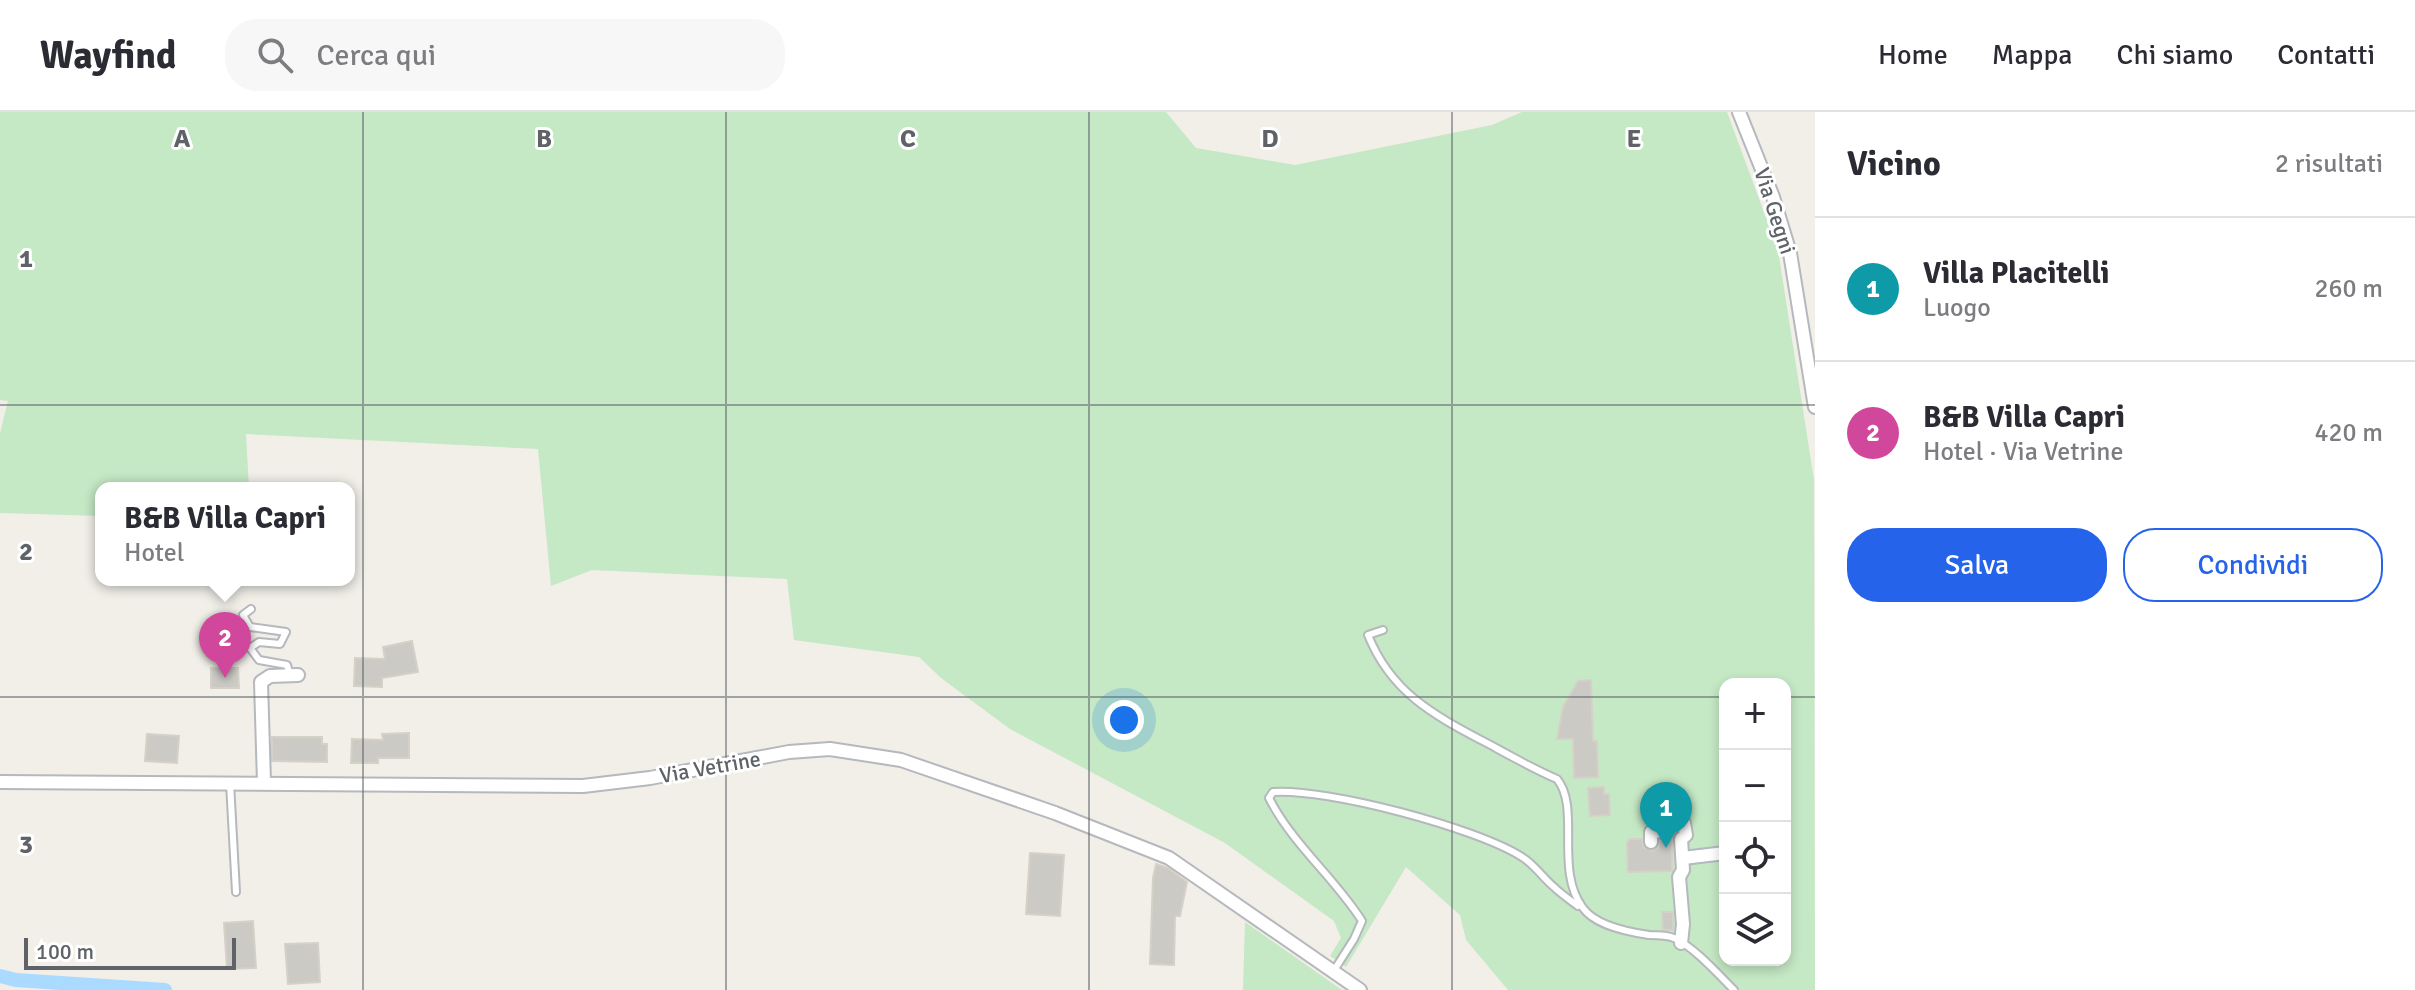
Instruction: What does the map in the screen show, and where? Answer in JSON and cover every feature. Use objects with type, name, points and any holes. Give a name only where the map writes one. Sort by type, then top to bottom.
[{"type":"street","name":"Via Gegni","points":[[1739,112],[1773,197],[1790,253],[1815,407]]},
{"type":"street","points":[[264,783],[261,682],[270,676],[294,675]]},
{"type":"street","name":"Via Vetrine","points":[[0,782],[583,786],[650,778],[789,752],[830,749],[901,760],[1055,813],[1169,858],[1360,990]]},
{"type":"street","points":[[1651,842],[1651,832],[1665,831],[1664,824],[1684,823],[1686,835],[1681,839],[1683,870],[1679,877],[1683,924],[1681,943]]},
{"type":"street","points":[[1683,858],[1719,854]]},
{"type":"lane","points":[[251,609],[243,615],[250,627],[286,632],[280,644],[259,642],[250,648],[259,660],[287,665],[294,675]]},
{"type":"lane","points":[[1383,630],[1368,635],[1379,661],[1399,685],[1453,727],[1557,779],[1567,791],[1566,830],[1571,880],[1573,893],[1584,910]]},
{"type":"lane","points":[[230,783],[236,892]]},
{"type":"lane","points":[[1333,972],[1362,921],[1349,901],[1279,819],[1269,798],[1273,792],[1331,795],[1438,824],[1494,843],[1524,858],[1556,889],[1596,920],[1638,933],[1674,938],[1708,964],[1734,990]]},
{"type":"green space","points":[[0,112],[1166,112],[1196,148],[1295,165],[1492,125],[1522,112],[1727,112],[1778,250],[1814,480],[1815,990],[1508,990],[1466,940],[1460,915],[1406,867],[1346,967],[1330,956],[1341,938],[1334,921],[1225,843],[1010,729],[941,678],[919,657],[794,640],[787,579],[592,570],[551,586],[538,449],[246,434],[249,482],[95,482],[95,516],[0,513],[0,433],[8,401],[0,400]]},
{"type":"green space","points":[[1245,922],[1342,990],[1243,990]]},
{"type":"building","points":[[412,641],[418,672],[382,678],[382,687],[354,686],[355,658],[385,659],[383,647]]},
{"type":"building","points":[[211,668],[238,668],[239,688],[211,688]]},
{"type":"building","points":[[1591,680],[1598,777],[1574,778],[1573,739],[1557,739],[1563,707],[1578,681]]},
{"type":"building","points":[[409,733],[409,758],[378,758],[378,763],[351,763],[352,739],[383,740],[382,734]]},
{"type":"building","points":[[147,734],[179,736],[177,763],[145,761]]},
{"type":"building","points":[[272,737],[322,737],[322,744],[327,744],[327,762],[272,761]]},
{"type":"building","points":[[1604,787],[1604,794],[1609,794],[1610,815],[1590,816],[1588,788]]},
{"type":"building","points":[[1675,832],[1672,839],[1672,871],[1628,872],[1627,843],[1630,839],[1642,839],[1644,847],[1652,851],[1658,847],[1660,840],[1670,839]]},
{"type":"building","points":[[1030,853],[1064,855],[1060,916],[1026,914]]},
{"type":"building","points":[[1156,864],[1168,868],[1187,882],[1180,916],[1175,916],[1174,965],[1150,964]]},
{"type":"building","points":[[1662,912],[1673,912],[1673,930],[1663,930]]},
{"type":"building","points":[[253,921],[256,968],[227,969],[224,923]]},
{"type":"building","points":[[318,943],[320,982],[288,984],[285,944]]},
{"type":"waterway","points":[[0,976],[16,980],[165,990]]},
{"type":"place","name":"B&B Villa Capri","points":[[225,678]]},
{"type":"place","name":"Villa Placitelli","points":[[1666,848]]}]
